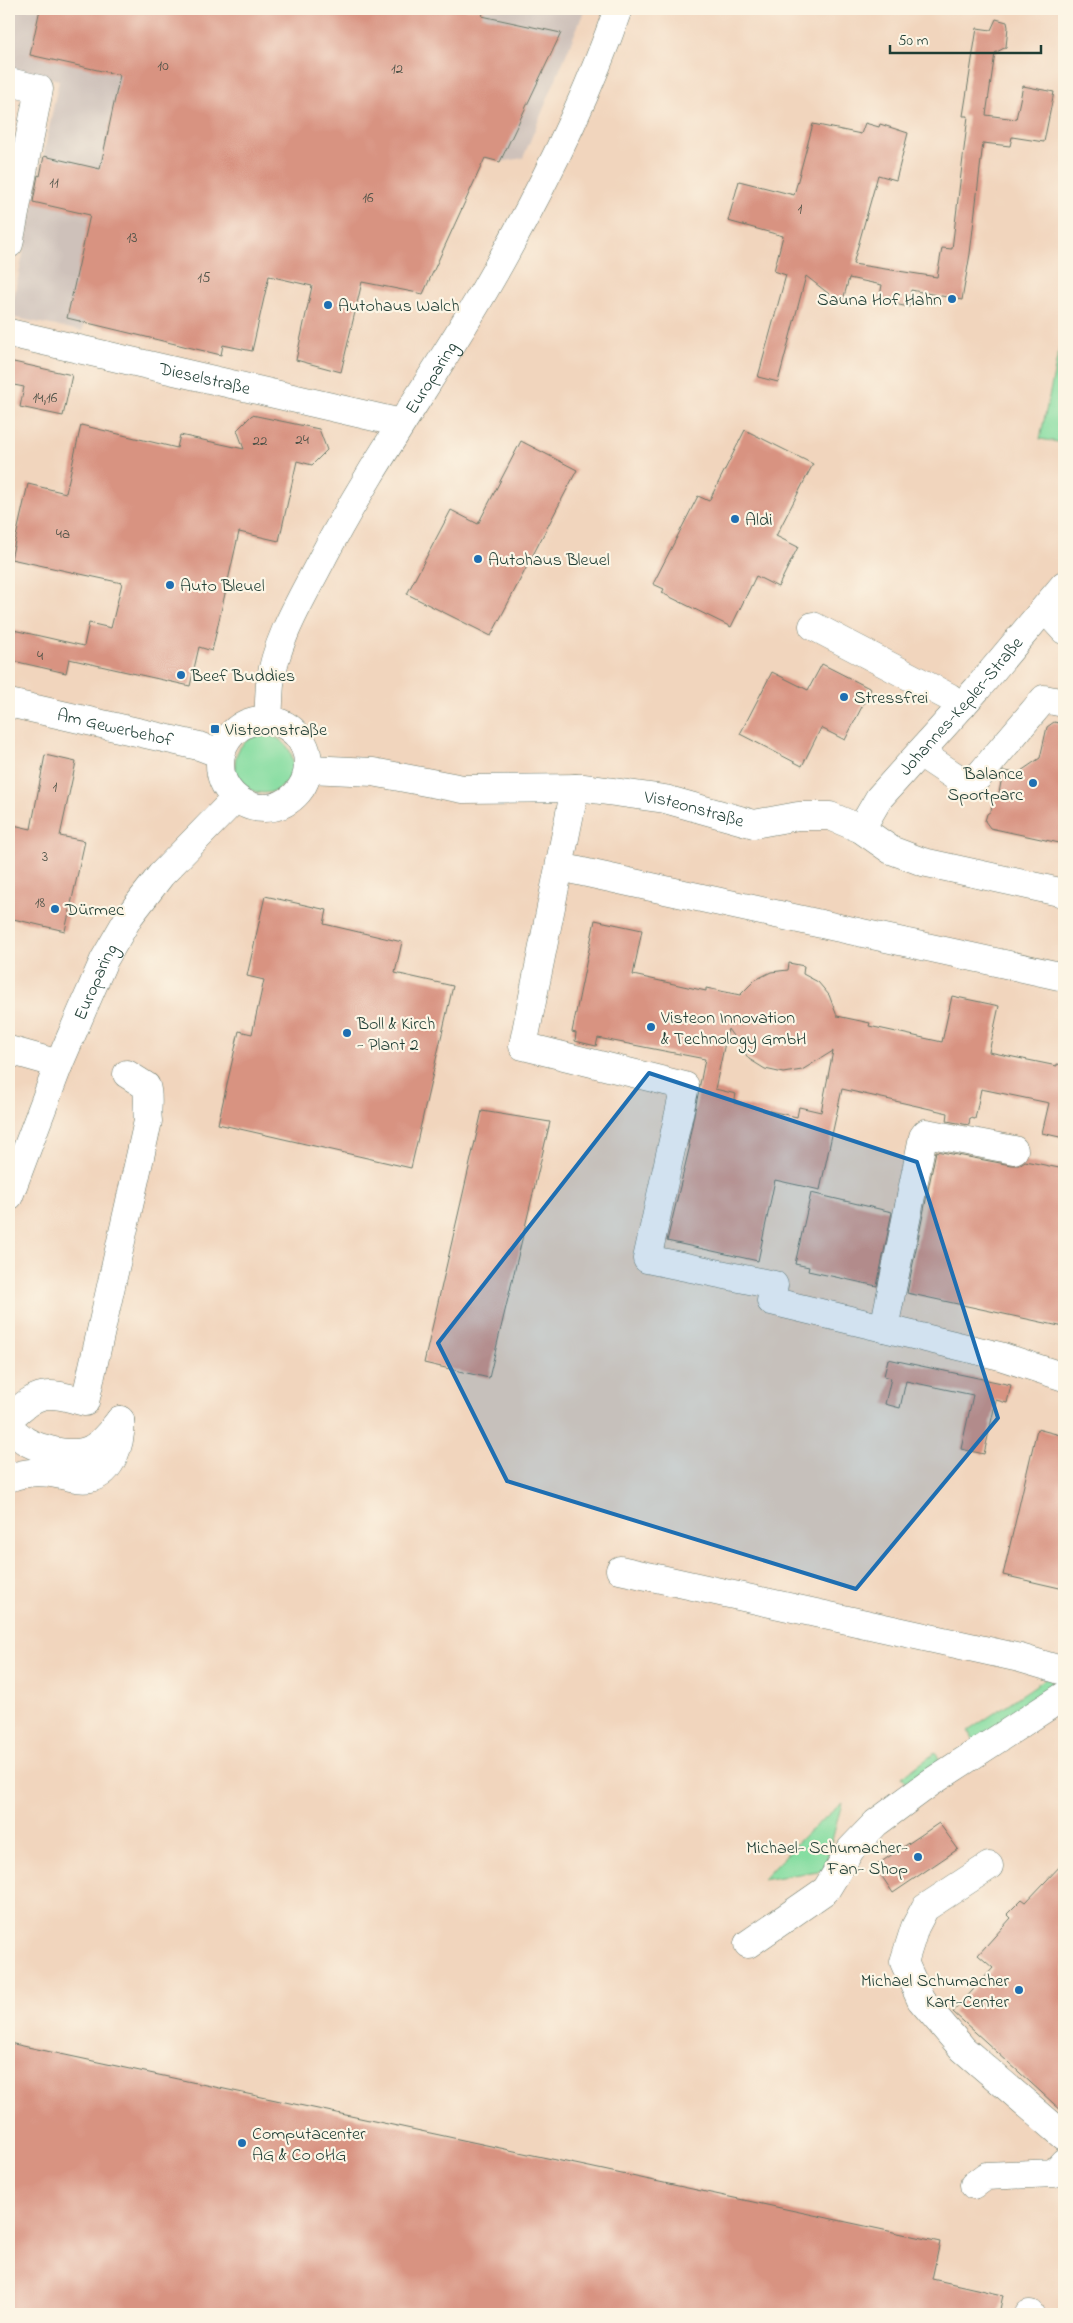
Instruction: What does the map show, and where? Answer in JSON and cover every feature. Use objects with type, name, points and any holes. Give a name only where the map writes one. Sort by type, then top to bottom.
[{"type":"street","name":"Europaring","points":[[268,720],[270,682],[280,646],[292,617],[347,512],[484,291],[555,160],[590,82],[618,9]]},
{"type":"street","points":[[9,82],[39,89],[9,244]]},
{"type":"street","name":"Dieselstraße","points":[[9,333],[402,423]]},
{"type":"street","name":"Johannes-Kepler-Straße","points":[[861,829],[879,798],[962,706],[1064,585]]},
{"type":"street","points":[[1045,609],[1064,630]]},
{"type":"street","points":[[813,626],[949,697],[962,706]]},
{"type":"street","points":[[920,753],[962,781],[978,777],[1044,699],[1064,703]]},
{"type":"street","name":"Am Gewerbehof","points":[[9,702],[198,746],[220,754]]},
{"type":"street","points":[[268,720],[285,725],[298,736],[307,751],[309,769],[303,787],[290,801],[272,809],[252,808],[235,799],[226,790],[219,766],[220,754],[227,739],[238,728],[253,721],[268,720]]},
{"type":"street","name":"Visteonstraße","points":[[309,769],[373,772],[463,789],[575,788],[665,799],[754,824],[798,816],[830,816],[861,829],[891,850],[923,862],[1064,893]]},
{"type":"street","points":[[575,788],[523,1046],[685,1086],[647,1259],[774,1285],[771,1301],[1000,1356],[1064,1377]]},
{"type":"street","name":"Europaring","points":[[9,1196],[59,1064],[104,960],[130,915],[161,875],[235,799]]},
{"type":"street","points":[[560,867],[1064,977]]},
{"type":"street","points":[[9,1050],[59,1064]]},
{"type":"street","points":[[9,1478],[19,1455],[12,1424],[30,1400],[37,1396],[49,1394],[85,1402],[148,1121],[146,1110],[149,1095],[146,1086],[127,1074]]},
{"type":"street","points":[[884,1328],[923,1137],[926,1132],[1014,1150]]},
{"type":"street","points":[[9,1478],[30,1472],[90,1478],[109,1463],[115,1454],[122,1434],[120,1420],[98,1446],[84,1453],[71,1454],[37,1446],[12,1424]]},
{"type":"street","points":[[620,1570],[1020,1658],[1064,1671]]},
{"type":"street","points":[[748,1944],[826,1890],[851,1849],[876,1823],[930,1783],[1064,1696]]},
{"type":"street","points":[[989,1866],[925,1908],[915,1927],[904,1962],[921,2000],[963,2049],[1064,2136]]},
{"type":"street","points":[[974,2185],[986,2176],[1054,2173],[1064,2162]]},
{"type":"highlighted area","points":[[649,1073],[917,1162],[998,1418],[856,1589],[507,1481],[438,1343]]},
{"type":"shaded area","points":[[9,9],[1064,9],[1064,2314],[9,2314]]},
{"type":"shaded area","points":[[9,9],[585,9],[523,158],[500,162],[286,113],[85,321],[82,331],[10,317],[59,80],[9,68]]},
{"type":"green space","points":[[1064,326],[1064,443],[1040,439]]},
{"type":"green space","points":[[258,735],[270,735],[285,743],[293,758],[293,770],[285,785],[270,793],[258,793],[243,785],[235,770],[235,758],[243,743]]},
{"type":"green space","points":[[1048,1677],[1056,1688],[976,1743],[968,1731]]},
{"type":"green space","points":[[935,1753],[943,1764],[910,1788],[902,1777]]},
{"type":"green space","points":[[842,1803],[824,1870],[762,1880],[805,1835]]},
{"type":"building","points":[[40,9],[484,9],[482,16],[561,33],[500,162],[485,158],[423,294],[362,282],[341,372],[296,360],[312,286],[269,276],[252,351],[223,345],[221,355],[67,318],[90,215],[33,202],[38,175],[40,176],[44,156],[100,169],[120,75],[30,55]]},
{"type":"building","points":[[996,19],[1007,22],[1006,47],[995,53],[986,115],[1016,119],[1023,86],[1054,92],[1044,142],[1012,137],[1010,146],[983,143],[970,254],[962,300],[911,290],[909,307],[879,301],[882,285],[849,278],[842,304],[806,276],[778,382],[758,377],[786,275],[774,271],[783,236],[728,221],[739,181],[794,195],[813,124],[861,134],[865,123],[879,127],[880,124],[908,133],[896,180],[878,175],[853,264],[937,277],[942,248],[952,249],[968,116],[963,116],[977,28],[991,30]]},
{"type":"building","points":[[9,361],[72,375],[63,416],[20,407],[24,387],[9,384]]},
{"type":"building","points":[[252,415],[319,429],[327,450],[312,465],[297,461],[279,541],[239,532],[212,651],[199,647],[190,686],[69,659],[66,673],[9,660],[9,629],[84,646],[89,623],[111,628],[122,583],[11,559],[28,484],[66,493],[81,425],[177,448],[180,435],[244,449],[237,430]]},
{"type":"building","name":"Aldi","points":[[745,430],[813,464],[776,536],[798,547],[778,587],[756,576],[731,627],[662,593],[664,589],[653,584],[698,496],[709,501]]},
{"type":"building","name":"Autohaus Bleuel","points":[[521,441],[577,470],[491,636],[407,594],[451,510],[478,524]]},
{"type":"building","points":[[822,664],[871,689],[845,740],[821,728],[802,766],[740,734],[772,672],[808,690]]},
{"type":"building","name":"Balance Sportparc","points":[[1054,722],[1064,724],[1064,844],[990,828],[985,821],[987,814],[991,811],[994,796],[999,793],[1003,771],[1018,773],[1040,758],[1047,727]]},
{"type":"building","points":[[45,755],[76,762],[60,836],[85,841],[65,931],[9,918],[9,824],[31,829]]},
{"type":"building","name":"Boll & Kirch - Plant 2","points":[[265,896],[327,910],[324,924],[402,942],[395,973],[453,986],[411,1168],[218,1124],[239,1031],[252,1034],[264,980],[247,976]]},
{"type":"building","name":"Visteon Innovation & Technology GmbH","points":[[595,920],[642,930],[633,975],[706,991],[706,988],[740,995],[755,980],[771,972],[788,970],[789,963],[804,966],[803,974],[818,982],[829,995],[837,1016],[870,1023],[869,1026],[942,1042],[952,996],[999,1006],[989,1052],[1057,1066],[1057,1064],[1064,1065],[1064,1138],[1042,1133],[1049,1103],[981,1089],[975,1119],[970,1118],[969,1125],[947,1121],[948,1113],[842,1089],[820,1190],[775,1180],[758,1261],[667,1241],[690,1145],[688,1145],[705,1059],[598,1038],[596,1046],[575,1041],[576,1033],[572,1032]],"holes":[[[728,1029],[749,1059],[765,1069],[783,1073],[802,1070],[833,1051],[821,1112],[799,1107],[797,1117],[734,1103],[736,1094],[715,1089]]]},
{"type":"building","points":[[482,1111],[550,1122],[489,1378],[424,1363]]},
{"type":"building","points":[[936,1151],[1011,1165],[1019,1165],[1025,1161],[1064,1169],[1064,1327],[907,1293]]},
{"type":"building","points":[[811,1193],[892,1212],[877,1286],[808,1271],[809,1267],[795,1264]]},
{"type":"building","points":[[888,1359],[1011,1385],[1007,1403],[996,1400],[984,1454],[961,1449],[973,1395],[906,1381],[900,1408],[885,1404],[891,1378],[884,1376]]},
{"type":"building","points":[[1037,1429],[1064,1436],[1064,1589],[1003,1575]]},
{"type":"building","name":"Michael- Schumacher- Fan- Shop","points":[[939,1823],[958,1849],[893,1893],[875,1866]]},
{"type":"building","name":"Michael Schumacher Kart-Center","points":[[1064,1862],[1064,2113],[953,2012],[993,1968],[978,1955],[1011,1918],[1007,1914],[1022,1899],[1026,1902]]},
{"type":"building","name":"Computacenter AG & Co oHG","points":[[9,2043],[940,2242],[932,2279],[1003,2295],[999,2314],[9,2314]]},
{"type":"place","name":"Sauna Hof Hahn","points":[[952,299]]},
{"type":"place","name":"Autohaus Walch","points":[[328,305]]},
{"type":"place","name":"Aldi","points":[[735,519]]},
{"type":"place","name":"Autohaus Bleuel","points":[[478,559]]},
{"type":"place","name":"Auto Bleuel","points":[[170,585]]},
{"type":"place","name":"Beef Buddies","points":[[181,675]]},
{"type":"place","name":"Stressfrei","points":[[844,697]]},
{"type":"place","name":"Visteonstraße","points":[[215,729]]},
{"type":"place","name":"Balance Sportparc","points":[[1033,783]]},
{"type":"place","name":"Dürmec","points":[[55,909]]},
{"type":"place","name":"Visteon Innovation & Technology GmbH","points":[[651,1027]]},
{"type":"place","name":"Boll & Kirch - Plant 2","points":[[347,1033]]},
{"type":"place","name":"Michael- Schumacher- Fan- Shop","points":[[918,1857]]},
{"type":"place","name":"Michael Schumacher Kart-Center","points":[[1019,1990]]},
{"type":"place","name":"Computacenter AG & Co oHG","points":[[242,2143]]}]
